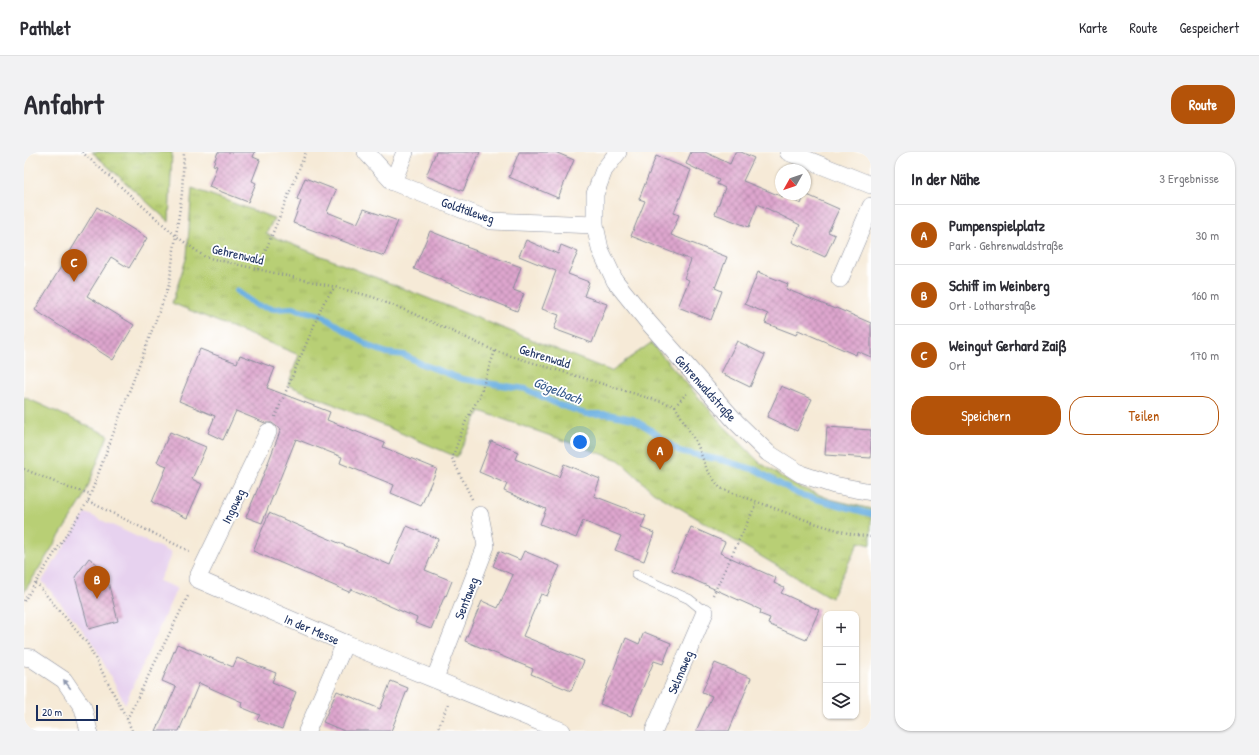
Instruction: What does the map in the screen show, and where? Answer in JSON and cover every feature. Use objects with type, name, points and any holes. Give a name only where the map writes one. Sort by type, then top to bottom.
[{"type":"street","name":"Goldtäleweg","points":[[366,152],[393,182],[491,221],[595,225]]},
{"type":"street","points":[[393,182],[405,152]]},
{"type":"street","name":"Gehrenwaldstraße","points":[[618,152],[604,170],[595,194],[595,225],[600,249],[615,280],[648,322],[736,422],[768,453],[801,474],[834,485],[871,492]]},
{"type":"street","points":[[788,152],[871,185]]},
{"type":"street","points":[[840,279],[871,206]]},
{"type":"street","name":"Ingoweg","points":[[197,579],[268,432]]},
{"type":"street","name":"Sentaweg","points":[[435,678],[486,546],[480,515]]},
{"type":"street","name":"In der Messe","points":[[197,579],[345,643],[435,678],[562,731]]},
{"type":"street","name":"Selmaweg","points":[[654,731],[705,612]]},
{"type":"street","points":[[307,731],[345,643]]},
{"type":"street","points":[[24,657],[31,658],[64,680],[83,708],[89,731]]},
{"type":"lane","points":[[636,575],[689,599],[705,612]]},
{"type":"path","name":"Gehrenwald","points":[[82,152],[176,236],[205,257],[372,297],[412,313],[495,351],[675,406],[698,446],[706,470],[720,488],[836,530],[871,537]]},
{"type":"path","points":[[24,601],[88,501],[169,285],[182,193],[184,152]]},
{"type":"path","points":[[258,269],[306,152]]},
{"type":"path","points":[[268,432],[324,302],[335,287]]},
{"type":"path","points":[[480,515],[452,458],[464,423],[479,397],[495,351]]},
{"type":"path","points":[[24,469],[69,488],[90,494]]},
{"type":"path","points":[[88,501],[191,552]]},
{"type":"path","points":[[705,612],[757,502]]},
{"type":"path","points":[[127,719],[197,579]]},
{"type":"path","points":[[36,583],[87,643],[132,731]]},
{"type":"path","points":[[437,731],[455,687]]},
{"type":"shaded area","points":[[86,513],[172,553],[159,581],[177,588],[125,704],[92,641],[42,581]]},
{"type":"green space","points":[[92,152],[172,152],[169,222]]},
{"type":"green space","points":[[192,188],[274,218],[266,234],[611,371],[651,343],[723,425],[759,462],[794,485],[830,499],[871,509],[871,545],[859,542],[831,598],[653,492],[619,460],[480,411],[457,457],[288,385],[299,355],[172,303],[187,256]]},
{"type":"green space","points":[[24,397],[108,435],[83,499],[24,592]]},
{"type":"building","points":[[218,152],[255,152],[253,157],[260,160],[252,181],[256,183],[248,202],[209,187],[217,166],[213,165]]},
{"type":"building","points":[[436,152],[480,152],[463,191],[426,176]]},
{"type":"building","points":[[519,152],[555,152],[574,160],[558,198],[509,177]]},
{"type":"building","points":[[691,152],[705,152],[730,164],[735,152],[741,152],[754,158],[743,181],[775,194],[775,200],[793,200],[801,204],[803,200],[811,200],[811,197],[839,209],[828,232],[835,235],[825,257],[792,242],[800,225],[758,204],[749,227],[715,214],[725,188],[717,184],[719,180],[686,164]]},
{"type":"building","points":[[656,156],[691,170],[674,213],[679,215],[671,235],[727,257],[715,288],[722,291],[711,320],[678,307],[689,280],[684,278],[691,260],[631,236],[645,201],[639,199]]},
{"type":"building","points":[[305,178],[336,190],[327,212],[357,224],[364,209],[398,221],[384,256],[293,223],[301,201],[297,199]]},
{"type":"building","points":[[97,207],[147,238],[129,268],[111,257],[87,296],[134,325],[113,360],[35,310]]},
{"type":"building","points":[[430,231],[467,246],[466,247],[521,267],[513,290],[524,294],[517,311],[414,269]]},
{"type":"building","points":[[526,240],[558,254],[561,245],[578,252],[568,274],[589,282],[584,296],[607,304],[592,343],[554,329],[559,315],[542,309],[556,271],[519,256]]},
{"type":"building","points":[[758,272],[788,284],[786,289],[871,323],[871,357],[857,351],[856,355],[798,330],[796,335],[765,323],[768,314],[745,304]]},
{"type":"building","points":[[737,341],[765,355],[750,387],[721,373]]},
{"type":"building","points":[[200,349],[237,363],[240,355],[275,368],[267,388],[330,412],[327,420],[385,443],[383,447],[437,469],[421,506],[391,493],[394,485],[340,463],[342,457],[296,439],[262,523],[246,517],[281,429],[272,423],[265,423],[236,411],[223,440],[208,433],[215,416],[179,401]]},
{"type":"building","points":[[781,386],[812,399],[797,431],[767,417]]},
{"type":"building","points":[[827,427],[871,430],[871,458],[825,455]]},
{"type":"building","points":[[170,432],[206,447],[192,479],[202,484],[187,518],[152,502],[167,466],[157,462]]},
{"type":"building","points":[[491,441],[518,452],[515,459],[559,477],[564,464],[600,479],[594,496],[646,516],[641,528],[654,533],[644,561],[615,550],[621,536],[583,521],[576,538],[540,524],[546,509],[504,491],[507,484],[479,472]]},
{"type":"building","points":[[269,513],[390,565],[407,526],[438,539],[425,570],[452,581],[431,629],[415,623],[417,618],[351,589],[349,592],[253,551]]},
{"type":"building","points":[[691,527],[725,542],[720,553],[776,578],[774,583],[784,588],[781,593],[819,610],[806,640],[768,624],[770,618],[760,614],[761,610],[672,570]]},
{"type":"building","points":[[499,551],[520,560],[524,551],[560,566],[547,596],[541,594],[523,636],[584,661],[571,691],[531,674],[533,669],[465,641],[482,601],[498,608],[513,575],[493,566]]},
{"type":"building","points":[[89,558],[105,570],[118,621],[89,629],[75,577]]},
{"type":"building","points":[[644,632],[671,643],[663,664],[654,661],[631,716],[600,704],[626,638],[639,644]]},
{"type":"building","points":[[177,644],[233,667],[237,658],[276,673],[272,682],[296,692],[282,729],[257,720],[260,715],[241,707],[242,702],[199,683],[179,731],[156,731],[176,687],[162,681]]},
{"type":"building","points":[[715,663],[751,678],[729,731],[696,731],[712,696],[702,692]]},
{"type":"building","points":[[391,681],[408,688],[391,731],[344,731],[323,722],[337,691],[380,709]]},
{"type":"waterway","name":"Gögelbach","points":[[237,291],[257,306],[275,309],[292,308],[321,315],[371,347],[387,353],[404,355],[422,364],[462,379],[526,389],[557,404],[586,414],[607,414],[633,419],[651,430],[679,451],[725,461],[756,470],[798,494],[871,514]]},
{"type":"place","name":"Weingut Gerhard Zaiß","points":[[74,282]]},
{"type":"place","name":"Pumpenspielplatz","points":[[660,470]]},
{"type":"place","name":"Schiff im Weinberg","points":[[97,599]]}]
